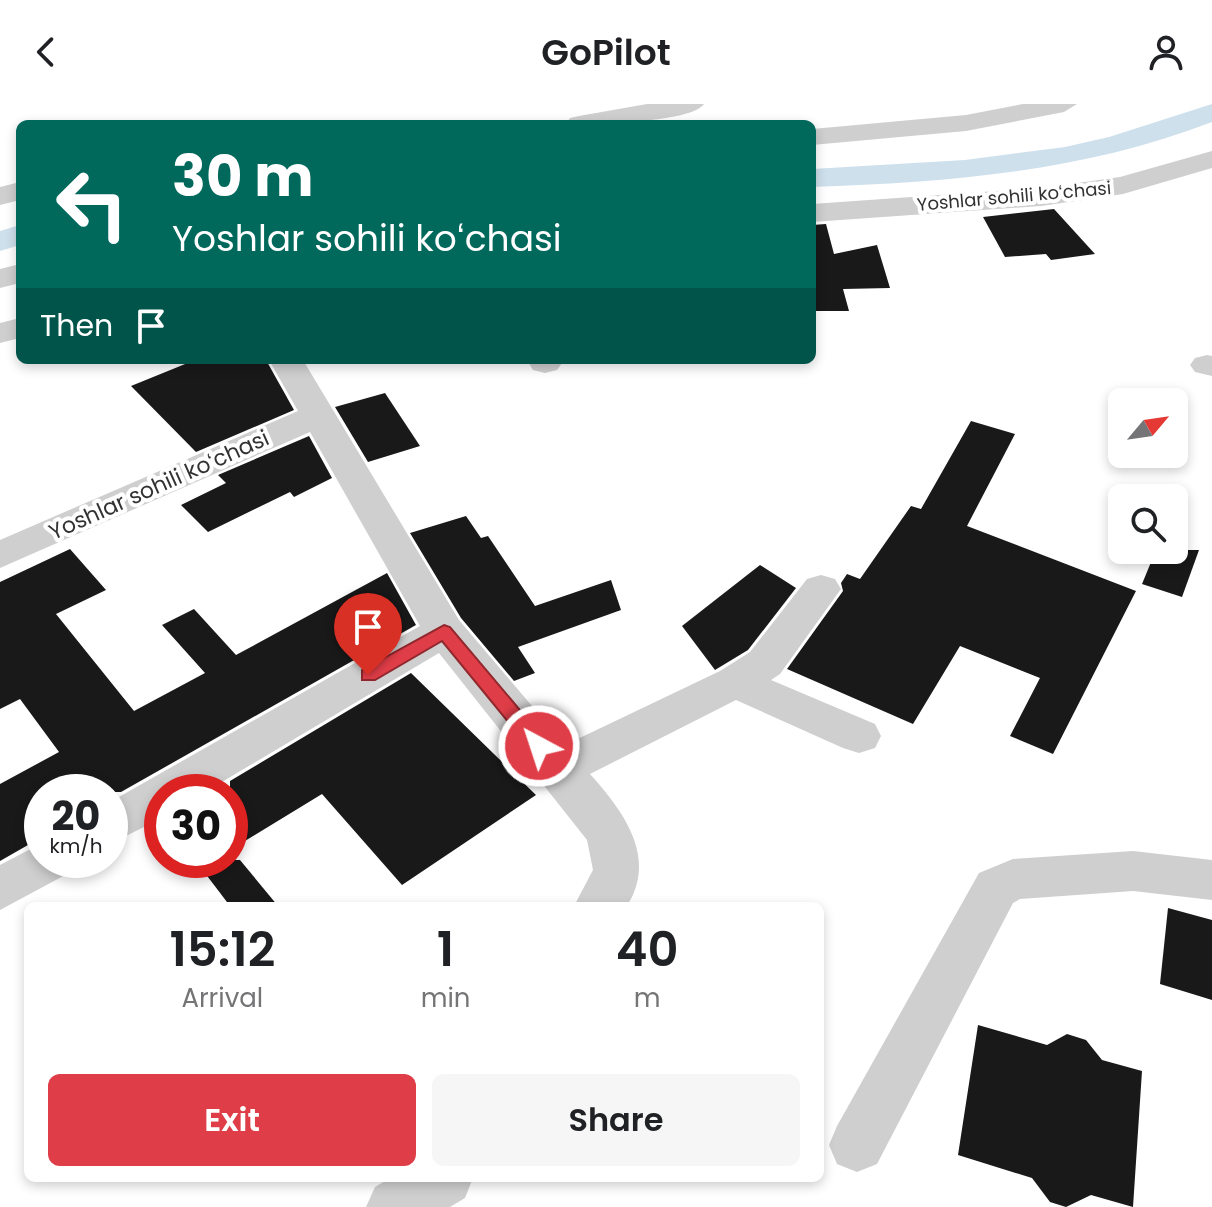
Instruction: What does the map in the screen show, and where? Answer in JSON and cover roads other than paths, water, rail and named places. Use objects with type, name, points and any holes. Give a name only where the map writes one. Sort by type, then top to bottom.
[{"type":"street","points":[[601,120],[691,104]]},
{"type":"street","points":[[816,137],[966,123],[1064,104]]},
{"type":"street","name":"Yoshlar sohili koʻchasi","points":[[816,213],[1041,197],[1123,185],[1212,159]]},
{"type":"street","points":[[288,364],[444,631],[609,829],[616,852],[615,877],[601,902]]},
{"type":"street","name":"Yoshlar sohili koʻchasi","points":[[0,555],[317,416]]},
{"type":"street","points":[[558,769],[735,682],[765,663],[821,589]]},
{"type":"street","points":[[197,774],[444,631]]},
{"type":"street","points":[[735,682],[859,736]]},
{"type":"street","points":[[857,1145],[996,888],[1013,879],[1133,871],[1212,880]]},
{"type":"street","points":[[0,889],[24,875]]},
{"type":"street","points":[[395,1207],[438,1182]]},
{"type":"waterway","points":[[816,178],[965,169],[1065,156],[1115,145],[1212,112]]},
{"type":"waterway","points":[[0,241],[16,236]]}]
